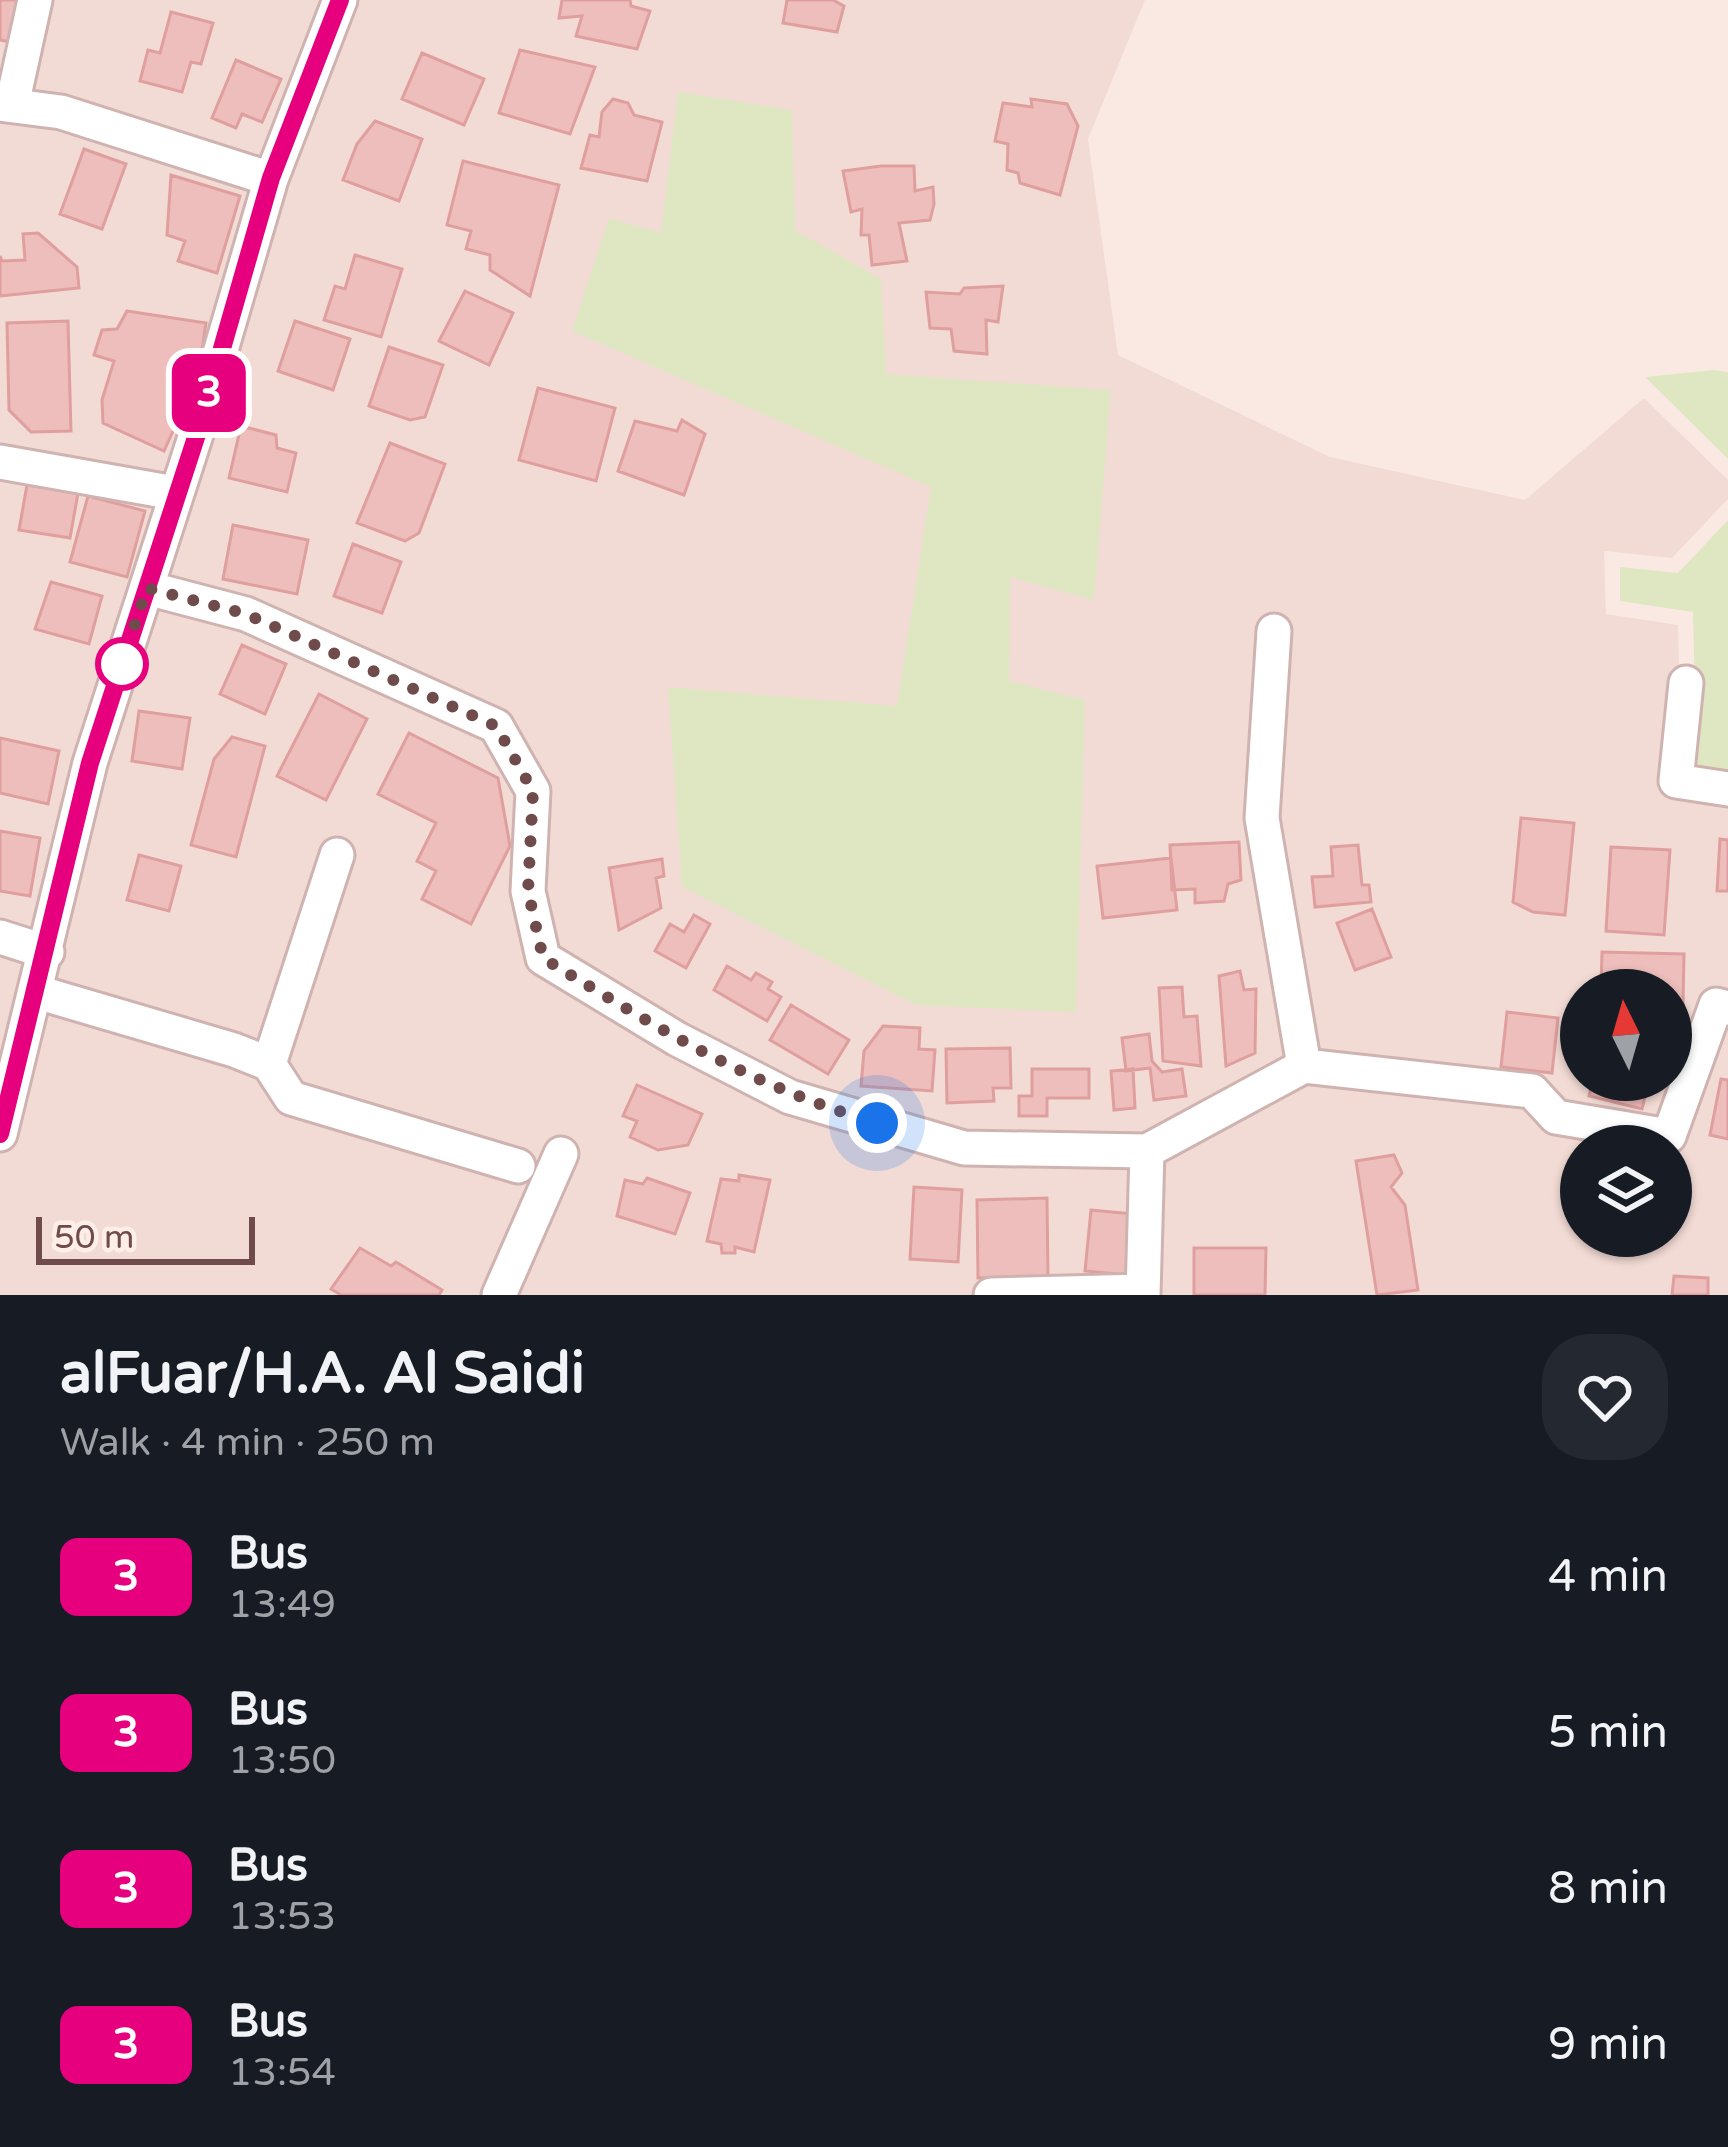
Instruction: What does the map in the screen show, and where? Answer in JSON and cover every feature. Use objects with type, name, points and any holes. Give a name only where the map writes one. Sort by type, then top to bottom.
[{"type":"street","points":[[35,0],[6,104],[61,112],[271,178]]},
{"type":"street","points":[[0,1134],[90,763],[271,178],[340,0]]},
{"type":"street","points":[[0,462],[175,493]]},
{"type":"street","points":[[147,588],[246,614],[496,726],[533,791],[528,891],[543,958],[676,1040],[790,1097],[964,1148],[1147,1151],[1304,1066],[1532,1090],[1556,1117],[1670,1136],[1716,1005],[1728,1008]]},
{"type":"street","points":[[1274,631],[1262,818],[1304,1066]]},
{"type":"street","points":[[1686,683],[1676,781],[1728,789]]},
{"type":"street","points":[[268,1064],[337,855]]},
{"type":"street","points":[[0,937],[47,952]]},
{"type":"street","points":[[37,992],[268,1064],[291,1098],[518,1166]]},
{"type":"street","points":[[991,1295],[1143,1293],[1147,1151]]},
{"type":"street","points":[[499,1295],[561,1154]]},
{"type":"shaded area","points":[[0,0],[1145,0],[1088,139],[1118,355],[1330,457],[1525,500],[1644,398],[1728,480],[1728,499],[1672,558],[1604,551],[1606,614],[1678,625],[1682,790],[1728,798],[1728,1295],[0,1295]]},
{"type":"green space","points":[[678,92],[792,110],[795,230],[881,279],[886,374],[1111,390],[1094,600],[1010,577],[1009,681],[1085,700],[1076,1012],[916,1005],[682,887],[668,687],[897,706],[931,487],[572,331],[609,218],[661,233]]},
{"type":"green space","points":[[1728,372],[1728,459],[1645,377]]},
{"type":"green space","points":[[1728,520],[1728,783],[1697,778],[1693,612],[1620,601],[1620,567],[1678,573]]},
{"type":"building","points":[[0,0],[23,0],[16,43],[0,40]]},
{"type":"building","points":[[562,0],[630,0],[631,6],[650,11],[637,49],[576,36],[582,16],[559,18]]},
{"type":"building","points":[[787,0],[833,0],[844,6],[837,32],[783,23]]},
{"type":"building","points":[[171,12],[213,23],[201,64],[191,62],[182,92],[140,81],[148,50],[160,53]]},
{"type":"building","points":[[520,50],[595,67],[570,134],[499,113]]},
{"type":"building","points":[[422,53],[484,79],[464,125],[402,99]]},
{"type":"building","points":[[236,60],[281,79],[262,122],[242,114],[236,128],[212,118]]},
{"type":"building","points":[[613,99],[628,103],[634,115],[662,122],[647,181],[581,168],[590,135],[599,137],[602,112]]},
{"type":"building","points":[[1031,99],[1067,104],[1078,126],[1060,195],[1020,183],[1018,173],[1007,170],[1008,144],[995,141],[1003,103],[1032,107]]},
{"type":"building","points":[[375,121],[422,139],[399,201],[343,180],[357,144]]},
{"type":"building","points":[[84,149],[126,164],[102,229],[60,214]]},
{"type":"building","points":[[463,161],[559,185],[530,296],[490,270],[490,255],[466,249],[471,231],[447,225]]},
{"type":"building","points":[[914,166],[915,191],[933,187],[934,204],[930,220],[899,223],[907,261],[872,265],[869,235],[861,235],[862,209],[851,212],[843,171]]},
{"type":"building","points":[[171,175],[240,196],[217,273],[178,261],[185,241],[167,235]]},
{"type":"building","points":[[38,233],[77,267],[79,288],[0,296],[0,256],[2,261],[25,260],[23,234]]},
{"type":"building","points":[[355,255],[402,269],[381,337],[324,320],[335,286],[345,289]]},
{"type":"building","points":[[1003,286],[998,322],[986,320],[987,354],[954,351],[951,329],[930,328],[926,292],[960,294],[964,288]]},
{"type":"building","points":[[465,291],[513,313],[489,365],[439,341]]},
{"type":"building","points":[[127,311],[206,323],[198,376],[164,451],[103,423],[102,400],[114,361],[94,355],[102,330],[117,329]]},
{"type":"building","points":[[68,321],[71,431],[31,432],[9,410],[7,323]]},
{"type":"building","points":[[295,321],[350,339],[333,390],[278,371]]},
{"type":"building","points":[[389,347],[443,365],[425,417],[410,420],[369,406]]},
{"type":"building","points":[[538,388],[615,408],[596,481],[519,460]]},
{"type":"building","points":[[682,420],[705,434],[684,495],[618,471],[635,421],[677,431]]},
{"type":"building","points":[[241,426],[276,435],[277,448],[296,453],[287,492],[229,478]]},
{"type":"building","points":[[390,443],[445,464],[419,533],[405,541],[357,523]]},
{"type":"building","points":[[27,485],[78,493],[70,538],[19,530]]},
{"type":"building","points":[[88,496],[145,511],[127,577],[70,562]]},
{"type":"building","points":[[233,525],[308,540],[297,594],[223,579]]},
{"type":"building","points":[[353,544],[401,562],[382,613],[334,596]]},
{"type":"building","points":[[51,582],[102,596],[89,644],[35,629]]},
{"type":"building","points":[[242,645],[286,664],[265,714],[220,694]]},
{"type":"building","points":[[319,694],[367,719],[326,800],[277,776]]},
{"type":"building","points":[[139,711],[190,718],[182,769],[132,761]]},
{"type":"building","points":[[409,733],[498,778],[510,846],[471,924],[422,899],[436,871],[417,861],[436,823],[378,794]]},
{"type":"building","points":[[232,737],[265,746],[236,857],[191,845],[214,759]]},
{"type":"building","points":[[0,738],[59,751],[48,804],[0,793]]},
{"type":"building","points":[[1521,818],[1574,823],[1565,915],[1533,912],[1513,902]]},
{"type":"building","points":[[0,831],[40,838],[30,896],[0,891]]},
{"type":"building","points":[[1720,839],[1728,840],[1728,891],[1717,891]]},
{"type":"building","points":[[1239,842],[1241,880],[1228,884],[1224,901],[1195,903],[1195,889],[1172,890],[1170,845]]},
{"type":"building","points":[[1358,845],[1362,885],[1369,885],[1371,902],[1315,907],[1312,877],[1333,876],[1331,847]]},
{"type":"building","points":[[1611,847],[1670,850],[1664,935],[1606,931]]},
{"type":"building","points":[[139,855],[181,866],[169,911],[127,900]]},
{"type":"building","points":[[1171,858],[1177,910],[1103,918],[1097,866]]},
{"type":"building","points":[[662,859],[664,876],[656,878],[661,908],[619,930],[609,868]]},
{"type":"building","points":[[1372,909],[1391,957],[1355,970],[1337,923]]},
{"type":"building","points":[[694,915],[710,924],[686,968],[655,951],[670,924],[684,932]]},
{"type":"building","points":[[1602,952],[1684,954],[1684,969],[1602,969]]},
{"type":"building","points":[[727,966],[751,980],[756,973],[772,982],[768,989],[781,997],[767,1021],[714,990]]},
{"type":"building","points":[[1240,971],[1244,990],[1256,989],[1255,1053],[1226,1066],[1219,976]]},
{"type":"building","points":[[1182,987],[1184,1017],[1197,1016],[1201,1066],[1163,1061],[1159,988]]},
{"type":"building","points":[[791,1005],[849,1040],[828,1074],[770,1040]]},
{"type":"building","points":[[1507,1012],[1558,1018],[1552,1073],[1501,1067]]},
{"type":"building","points":[[883,1026],[920,1028],[919,1049],[935,1050],[932,1091],[861,1086],[864,1051]]},
{"type":"building","points":[[1149,1034],[1152,1061],[1162,1072],[1182,1069],[1186,1096],[1154,1100],[1150,1068],[1126,1071],[1122,1038]]},
{"type":"building","points":[[1010,1048],[1011,1088],[993,1088],[994,1101],[947,1103],[946,1049]]},
{"type":"building","points":[[1032,1069],[1089,1069],[1089,1098],[1047,1098],[1047,1116],[1019,1116],[1019,1096],[1032,1096]]},
{"type":"building","points":[[1133,1069],[1135,1108],[1114,1110],[1111,1071]]},
{"type":"building","points":[[1721,1079],[1728,1080],[1728,1139],[1710,1135]]},
{"type":"building","points":[[637,1085],[702,1114],[688,1145],[658,1150],[630,1137],[637,1121],[623,1116]]},
{"type":"building","points":[[1609,1101],[1644,1101],[1642,1109]]},
{"type":"building","points":[[1394,1155],[1402,1173],[1391,1187],[1405,1205],[1418,1290],[1377,1295],[1356,1161]]},
{"type":"building","points":[[739,1175],[770,1180],[754,1252],[735,1247],[735,1253],[722,1253],[721,1244],[707,1241],[721,1179],[739,1181]]},
{"type":"building","points":[[647,1178],[690,1193],[675,1234],[617,1216],[625,1180],[643,1184]]},
{"type":"building","points":[[914,1187],[962,1190],[958,1262],[910,1259]]},
{"type":"building","points":[[1047,1198],[1048,1277],[978,1278],[977,1200]]},
{"type":"building","points":[[1091,1210],[1134,1214],[1128,1275],[1085,1271]]},
{"type":"building","points":[[360,1248],[391,1266],[396,1262],[442,1290],[439,1295],[341,1295],[331,1289]]},
{"type":"building","points":[[1194,1248],[1266,1248],[1265,1295],[1194,1295]]},
{"type":"building","points":[[1674,1276],[1708,1278],[1708,1295],[1672,1295]]},
{"type":"bus line","name":"3","points":[[0,1134],[90,763],[200,425],[271,178],[340,0]]},
{"type":"route","points":[[122,664],[118,675],[147,588],[246,614],[412,684],[496,726],[533,791],[528,891],[543,958],[676,1040],[790,1097],[877,1123]]}]
